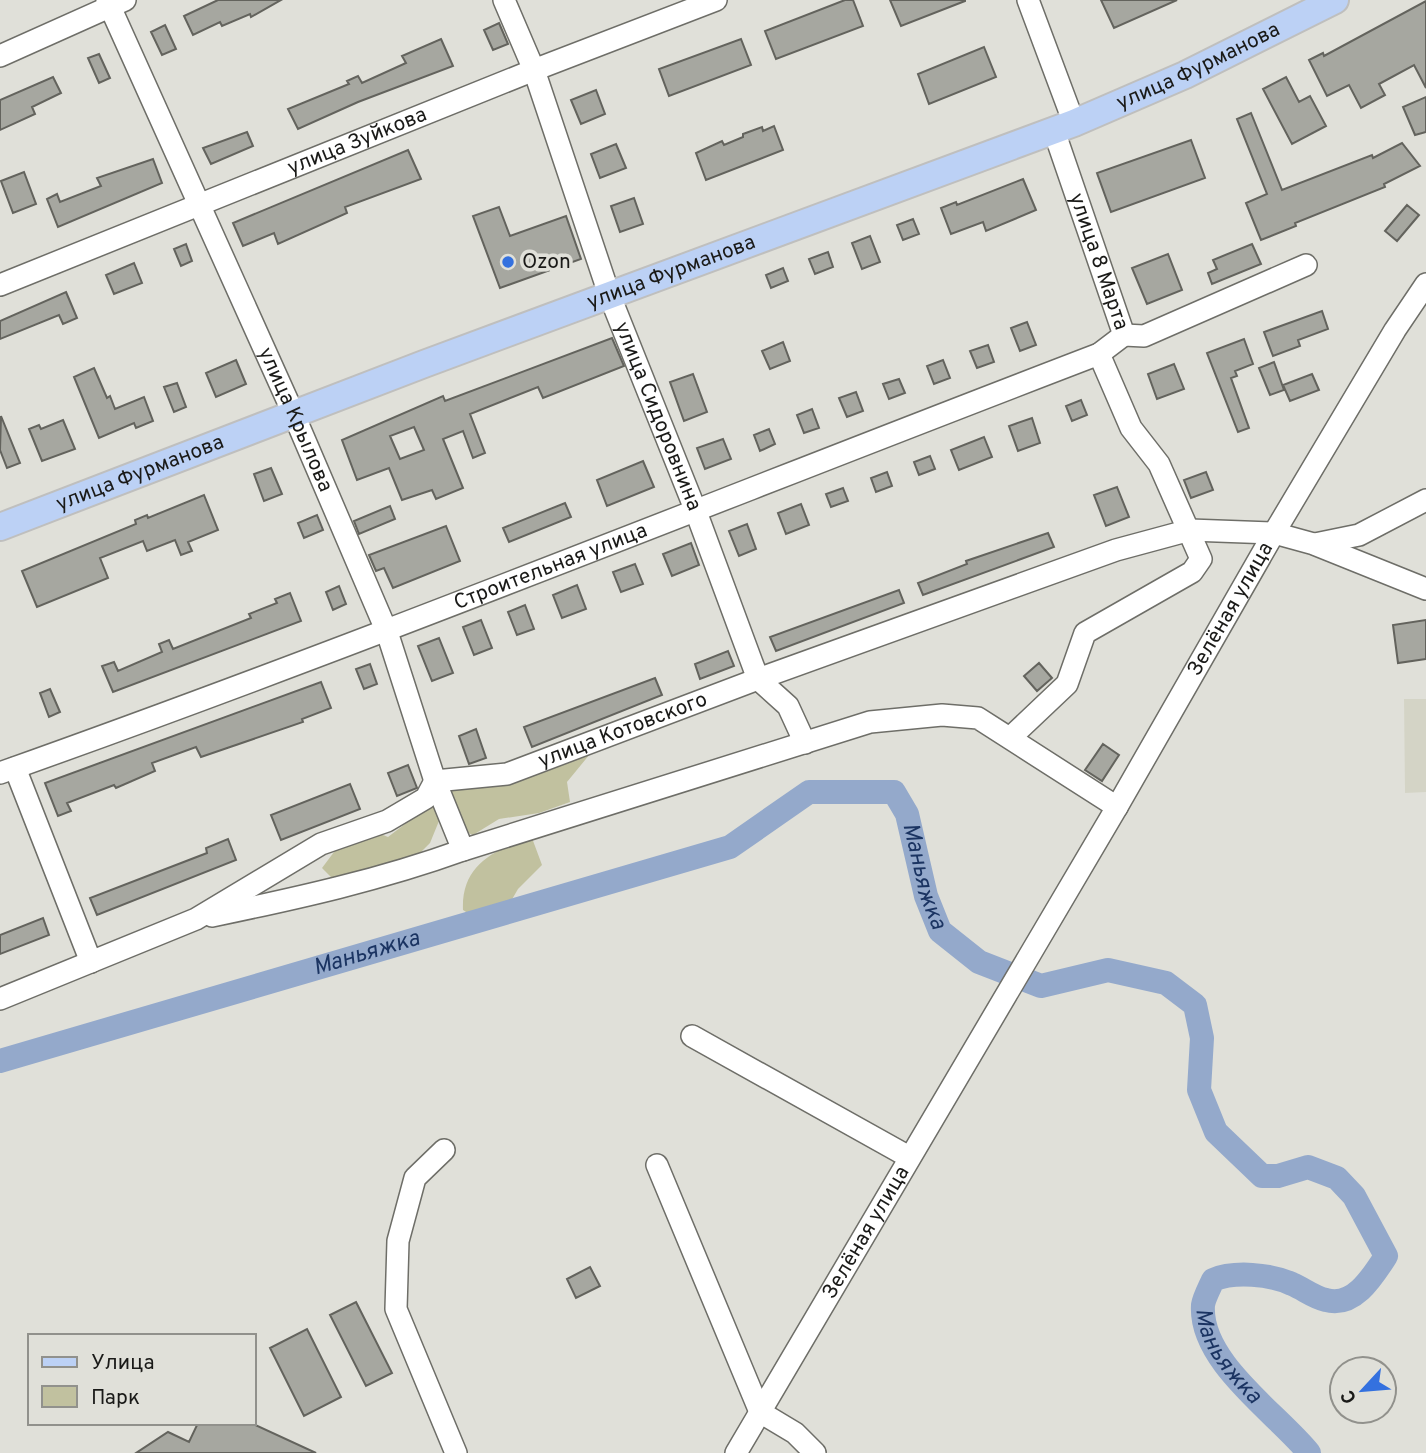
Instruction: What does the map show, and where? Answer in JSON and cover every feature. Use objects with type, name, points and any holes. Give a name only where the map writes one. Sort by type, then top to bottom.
[{"type":"main road","name":"улица Фурманова","points":[[0,527],[609,294],[1064,127],[1185,75],[1335,0]]},
{"type":"street","name":"улица Сидоровнина","points":[[504,0],[534,70],[609,294],[695,509],[758,679],[788,706],[805,743]]},
{"type":"street","name":"улица Зуйкова","points":[[0,285],[534,70],[716,0]]},
{"type":"street","name":"улица 8 Марта","points":[[1011,737],[1068,684],[1085,633],[1192,572],[1201,559],[1159,464],[1131,428],[1099,354],[1124,335],[1028,0]]},
{"type":"street","points":[[0,56],[114,2]]},
{"type":"street","name":"улица Крылова","points":[[114,2],[387,632],[435,781],[463,850]]},
{"type":"street","points":[[1124,335],[1144,336],[1306,265]]},
{"type":"street","name":"Зелёная улица","points":[[736,1453],[1117,807],[1274,533],[1395,330],[1426,284]]},
{"type":"street","name":"Строительная улица","points":[[8,771],[387,632],[695,509],[1099,354]]},
{"type":"street","points":[[1314,544],[1359,535],[1426,500]]},
{"type":"street","name":"улица Котовского","points":[[435,781],[507,774],[758,679],[1116,550],[1190,530],[1274,533],[1314,544],[1426,589]]},
{"type":"street","points":[[196,919],[337,891],[404,872],[463,850],[870,722],[942,715],[978,718],[1011,737],[1055,770],[1117,807]]},
{"type":"street","points":[[8,771],[91,962]]},
{"type":"street","points":[[0,999],[196,919],[321,844],[387,821],[426,798],[435,781]]},
{"type":"street","points":[[692,1036],[909,1157]]},
{"type":"street","points":[[444,1150],[415,1178],[398,1241],[396,1309],[456,1453]]},
{"type":"street","points":[[657,1165],[760,1412],[795,1433],[815,1453]]},
{"type":"shaded area","points":[[1404,699],[1426,699],[1426,792],[1405,793]]},
{"type":"green space","points":[[590,754],[567,782],[570,802],[539,813],[499,819],[473,835],[439,821],[430,843],[416,857],[335,881],[322,868],[343,840],[373,831],[388,837],[452,788]]},
{"type":"green space","points":[[532,838],[542,865],[518,889],[507,908],[474,917],[463,910],[468,881],[482,861],[505,848]]},
{"type":"building","points":[[218,0],[281,0],[251,17],[250,14],[222,26],[220,22],[193,35],[184,16]]},
{"type":"building","points":[[845,0],[853,0],[863,26],[776,59],[765,31]]},
{"type":"building","points":[[890,0],[965,0],[965,1],[901,26]]},
{"type":"building","points":[[1101,0],[1177,0],[1114,28]]},
{"type":"building","points":[[1426,1],[1426,88],[1414,65],[1379,84],[1385,95],[1361,108],[1349,85],[1327,96],[1309,60],[1323,53],[1324,56]]},
{"type":"building","points":[[499,23],[508,44],[493,50],[484,30]]},
{"type":"building","points":[[165,25],[176,49],[162,55],[151,32]]},
{"type":"building","points":[[441,39],[453,66],[358,102],[298,129],[288,109],[349,84],[347,81],[358,76],[362,83],[406,63],[402,56]]},
{"type":"building","points":[[741,39],[751,65],[669,96],[659,69]]},
{"type":"building","points":[[984,47],[996,77],[929,104],[918,74]]},
{"type":"building","points":[[99,54],[110,78],[99,83],[88,58]]},
{"type":"building","points":[[53,77],[61,93],[32,107],[35,114],[0,130],[0,100]]},
{"type":"building","points":[[1286,77],[1299,102],[1310,96],[1326,126],[1292,144],[1263,89]]},
{"type":"building","points":[[596,90],[605,114],[581,124],[571,100]]},
{"type":"building","points":[[1426,97],[1426,132],[1415,135],[1403,107]]},
{"type":"building","points":[[1251,113],[1282,190],[1372,155],[1373,158],[1402,143],[1420,166],[1384,184],[1385,187],[1295,223],[1296,226],[1261,240],[1246,203],[1267,194],[1237,119]]},
{"type":"building","points":[[774,126],[783,150],[706,180],[696,153],[722,141],[724,145],[762,127],[763,131]]},
{"type":"building","points":[[247,132],[253,146],[211,164],[203,148]]},
{"type":"building","points":[[1191,140],[1205,178],[1111,212],[1097,173]]},
{"type":"building","points":[[616,144],[626,168],[600,178],[591,154]]},
{"type":"building","points":[[408,150],[421,179],[345,207],[347,213],[278,244],[274,233],[243,246],[233,223]]},
{"type":"building","points":[[153,159],[162,183],[58,227],[47,199],[57,194],[60,202],[101,186],[97,178]]},
{"type":"building","points":[[24,172],[36,204],[13,213],[1,181]]},
{"type":"building","points":[[1023,179],[1036,210],[986,231],[983,222],[951,234],[941,208],[956,202],[957,205]]},
{"type":"building","points":[[634,198],[643,224],[620,232],[611,206]]},
{"type":"building","points":[[1407,205],[1419,215],[1397,241],[1385,231]]},
{"type":"building","points":[[499,207],[510,236],[566,216],[581,259],[500,288],[473,216]]},
{"type":"building","points":[[913,219],[919,234],[903,240],[897,225]]},
{"type":"building","points":[[870,236],[880,262],[862,269],[852,243]]},
{"type":"building","points":[[186,244],[192,261],[181,266],[174,249]]},
{"type":"building","points":[[1252,244],[1261,264],[1212,284],[1208,273],[1217,269],[1213,260]]},
{"type":"building","points":[[828,252],[833,267],[815,274],[809,259]]},
{"type":"building","points":[[1168,254],[1182,290],[1147,304],[1132,268]]},
{"type":"building","points":[[134,263],[142,283],[114,294],[106,275]]},
{"type":"building","points":[[783,268],[788,281],[771,288],[766,275]]},
{"type":"building","points":[[66,292],[77,318],[63,324],[59,315],[0,339],[0,321]]},
{"type":"building","points":[[1322,311],[1328,329],[1298,340],[1300,346],[1273,356],[1264,332]]},
{"type":"building","points":[[1027,322],[1036,345],[1020,351],[1011,328]]},
{"type":"building","points":[[612,338],[624,366],[543,398],[538,387],[470,414],[485,453],[473,458],[463,431],[443,439],[463,488],[436,499],[432,490],[402,500],[389,468],[357,480],[342,440],[443,396],[445,401]],"holes":[[[414,427],[424,450],[400,459],[390,436]]]},
{"type":"building","points":[[1244,339],[1253,364],[1235,371],[1237,376],[1231,378],[1249,428],[1238,432],[1207,353]]},
{"type":"building","points":[[783,342],[790,361],[770,369],[762,351]]},
{"type":"building","points":[[988,345],[994,362],[977,368],[970,351]]},
{"type":"building","points":[[236,360],[246,384],[216,397],[206,373]]},
{"type":"building","points":[[943,360],[950,378],[934,384],[927,366]]},
{"type":"building","points":[[1274,362],[1284,390],[1270,395],[1259,368]]},
{"type":"building","points":[[1174,364],[1184,389],[1157,399],[1148,374]]},
{"type":"building","points":[[94,368],[107,398],[110,396],[115,409],[144,397],[153,421],[136,428],[134,423],[99,438],[74,377]]},
{"type":"building","points":[[693,374],[707,412],[684,421],[670,382]]},
{"type":"building","points":[[1312,374],[1319,390],[1290,401],[1283,385]]},
{"type":"building","points":[[899,379],[905,393],[889,399],[883,384]]},
{"type":"building","points":[[177,383],[186,407],[174,412],[164,387]]},
{"type":"building","points":[[856,392],[863,411],[847,417],[839,398]]},
{"type":"building","points":[[1081,400],[1087,415],[1072,421],[1066,406]]},
{"type":"building","points":[[812,409],[819,428],[804,433],[797,415]]},
{"type":"building","points":[[1,416],[20,463],[7,468],[0,450]]},
{"type":"building","points":[[1032,418],[1040,443],[1018,451],[1009,426]]},
{"type":"building","points":[[63,420],[75,449],[42,461],[29,429],[39,425],[41,429]]},
{"type":"building","points":[[769,429],[775,444],[760,451],[754,435]]},
{"type":"building","points":[[984,437],[992,457],[959,470],[951,450]]},
{"type":"building","points":[[723,439],[731,459],[705,469],[697,448]]},
{"type":"building","points":[[930,456],[935,469],[919,475],[914,462]]},
{"type":"building","points":[[643,461],[654,487],[607,506],[597,480]]},
{"type":"building","points":[[271,468],[282,494],[264,501],[254,474]]},
{"type":"building","points":[[887,472],[892,486],[876,492],[871,478]]},
{"type":"building","points":[[1206,472],[1213,490],[1191,498],[1184,480]]},
{"type":"building","points":[[1117,487],[1129,517],[1106,526],[1094,495]]},
{"type":"building","points":[[843,488],[848,501],[831,507],[826,494]]},
{"type":"building","points":[[204,495],[218,530],[188,542],[192,551],[181,555],[175,540],[147,551],[143,541],[100,558],[108,578],[37,607],[22,571],[136,524],[135,520],[147,515],[148,518]]},
{"type":"building","points":[[565,503],[571,517],[509,542],[503,528]]},
{"type":"building","points":[[801,504],[809,525],[786,534],[778,513]]},
{"type":"building","points":[[390,506],[395,519],[359,534],[354,521]]},
{"type":"building","points":[[317,515],[323,530],[304,538],[298,523]]},
{"type":"building","points":[[747,524],[756,549],[739,556],[729,531]]},
{"type":"building","points":[[446,526],[460,561],[393,588],[384,568],[376,571],[369,555]]},
{"type":"building","points":[[1048,533],[1054,547],[923,595],[918,583],[967,564],[966,561]]},
{"type":"building","points":[[691,543],[699,565],[672,576],[663,554]]},
{"type":"building","points":[[635,564],[643,584],[621,592],[613,572]]},
{"type":"building","points":[[577,585],[586,609],[562,618],[553,595]]},
{"type":"building","points":[[339,586],[346,604],[333,610],[326,592]]},
{"type":"building","points":[[899,590],[904,603],[776,651],[770,637]]},
{"type":"building","points":[[290,593],[301,621],[113,692],[102,666],[114,662],[118,671],[162,652],[159,644],[169,640],[173,649],[251,618],[249,614],[277,603],[275,599]]},
{"type":"building","points":[[525,605],[534,629],[517,635],[508,612]]},
{"type":"building","points":[[481,620],[492,648],[474,655],[463,627]]},
{"type":"building","points":[[1426,620],[1426,659],[1398,663],[1393,625]]},
{"type":"building","points":[[439,638],[453,673],[432,681],[418,646]]},
{"type":"building","points":[[728,651],[734,666],[700,679],[695,664]]},
{"type":"building","points":[[1039,663],[1052,678],[1037,691],[1024,676]]},
{"type":"building","points":[[370,664],[377,684],[364,689],[356,669]]},
{"type":"building","points":[[655,678],[662,695],[532,747],[524,727]]},
{"type":"building","points":[[321,682],[331,708],[302,719],[303,722],[201,757],[196,747],[152,763],[155,771],[116,788],[114,785],[67,803],[71,811],[58,816],[45,783]]},
{"type":"building","points":[[50,689],[60,712],[49,717],[40,693]]},
{"type":"building","points":[[476,729],[486,758],[469,764],[459,736]]},
{"type":"building","points":[[1103,744],[1119,755],[1102,781],[1085,770]]},
{"type":"building","points":[[408,765],[417,788],[397,796],[388,773]]},
{"type":"building","points":[[350,784],[360,809],[281,840],[271,815]]},
{"type":"building","points":[[228,839],[236,860],[97,915],[90,898],[207,853],[206,848]]},
{"type":"building","points":[[43,918],[49,935],[0,954],[0,935]]},
{"type":"building","points":[[590,1267],[600,1286],[576,1298],[567,1279]]},
{"type":"building","points":[[356,1302],[392,1373],[366,1386],[330,1315]]},
{"type":"building","points":[[307,1329],[341,1397],[304,1416],[270,1348]]},
{"type":"building","points":[[197,1425],[255,1425],[316,1453],[136,1453],[168,1432],[189,1442]]},
{"type":"waterway","name":"Маньяжка","points":[[0,1061],[730,847],[809,792],[894,792],[907,814],[926,896],[940,931],[979,962],[1041,986],[1108,970],[1166,983],[1195,1005],[1202,1038],[1199,1090],[1216,1132],[1262,1176],[1278,1176],[1308,1167],[1337,1178],[1354,1196],[1386,1256],[1369,1281],[1354,1295],[1336,1301],[1326,1300],[1283,1281],[1263,1276],[1231,1275],[1213,1280],[1203,1305],[1205,1326],[1227,1367],[1309,1453]]},
{"type":"place","name":"Ozon","points":[[508,262]]}]
